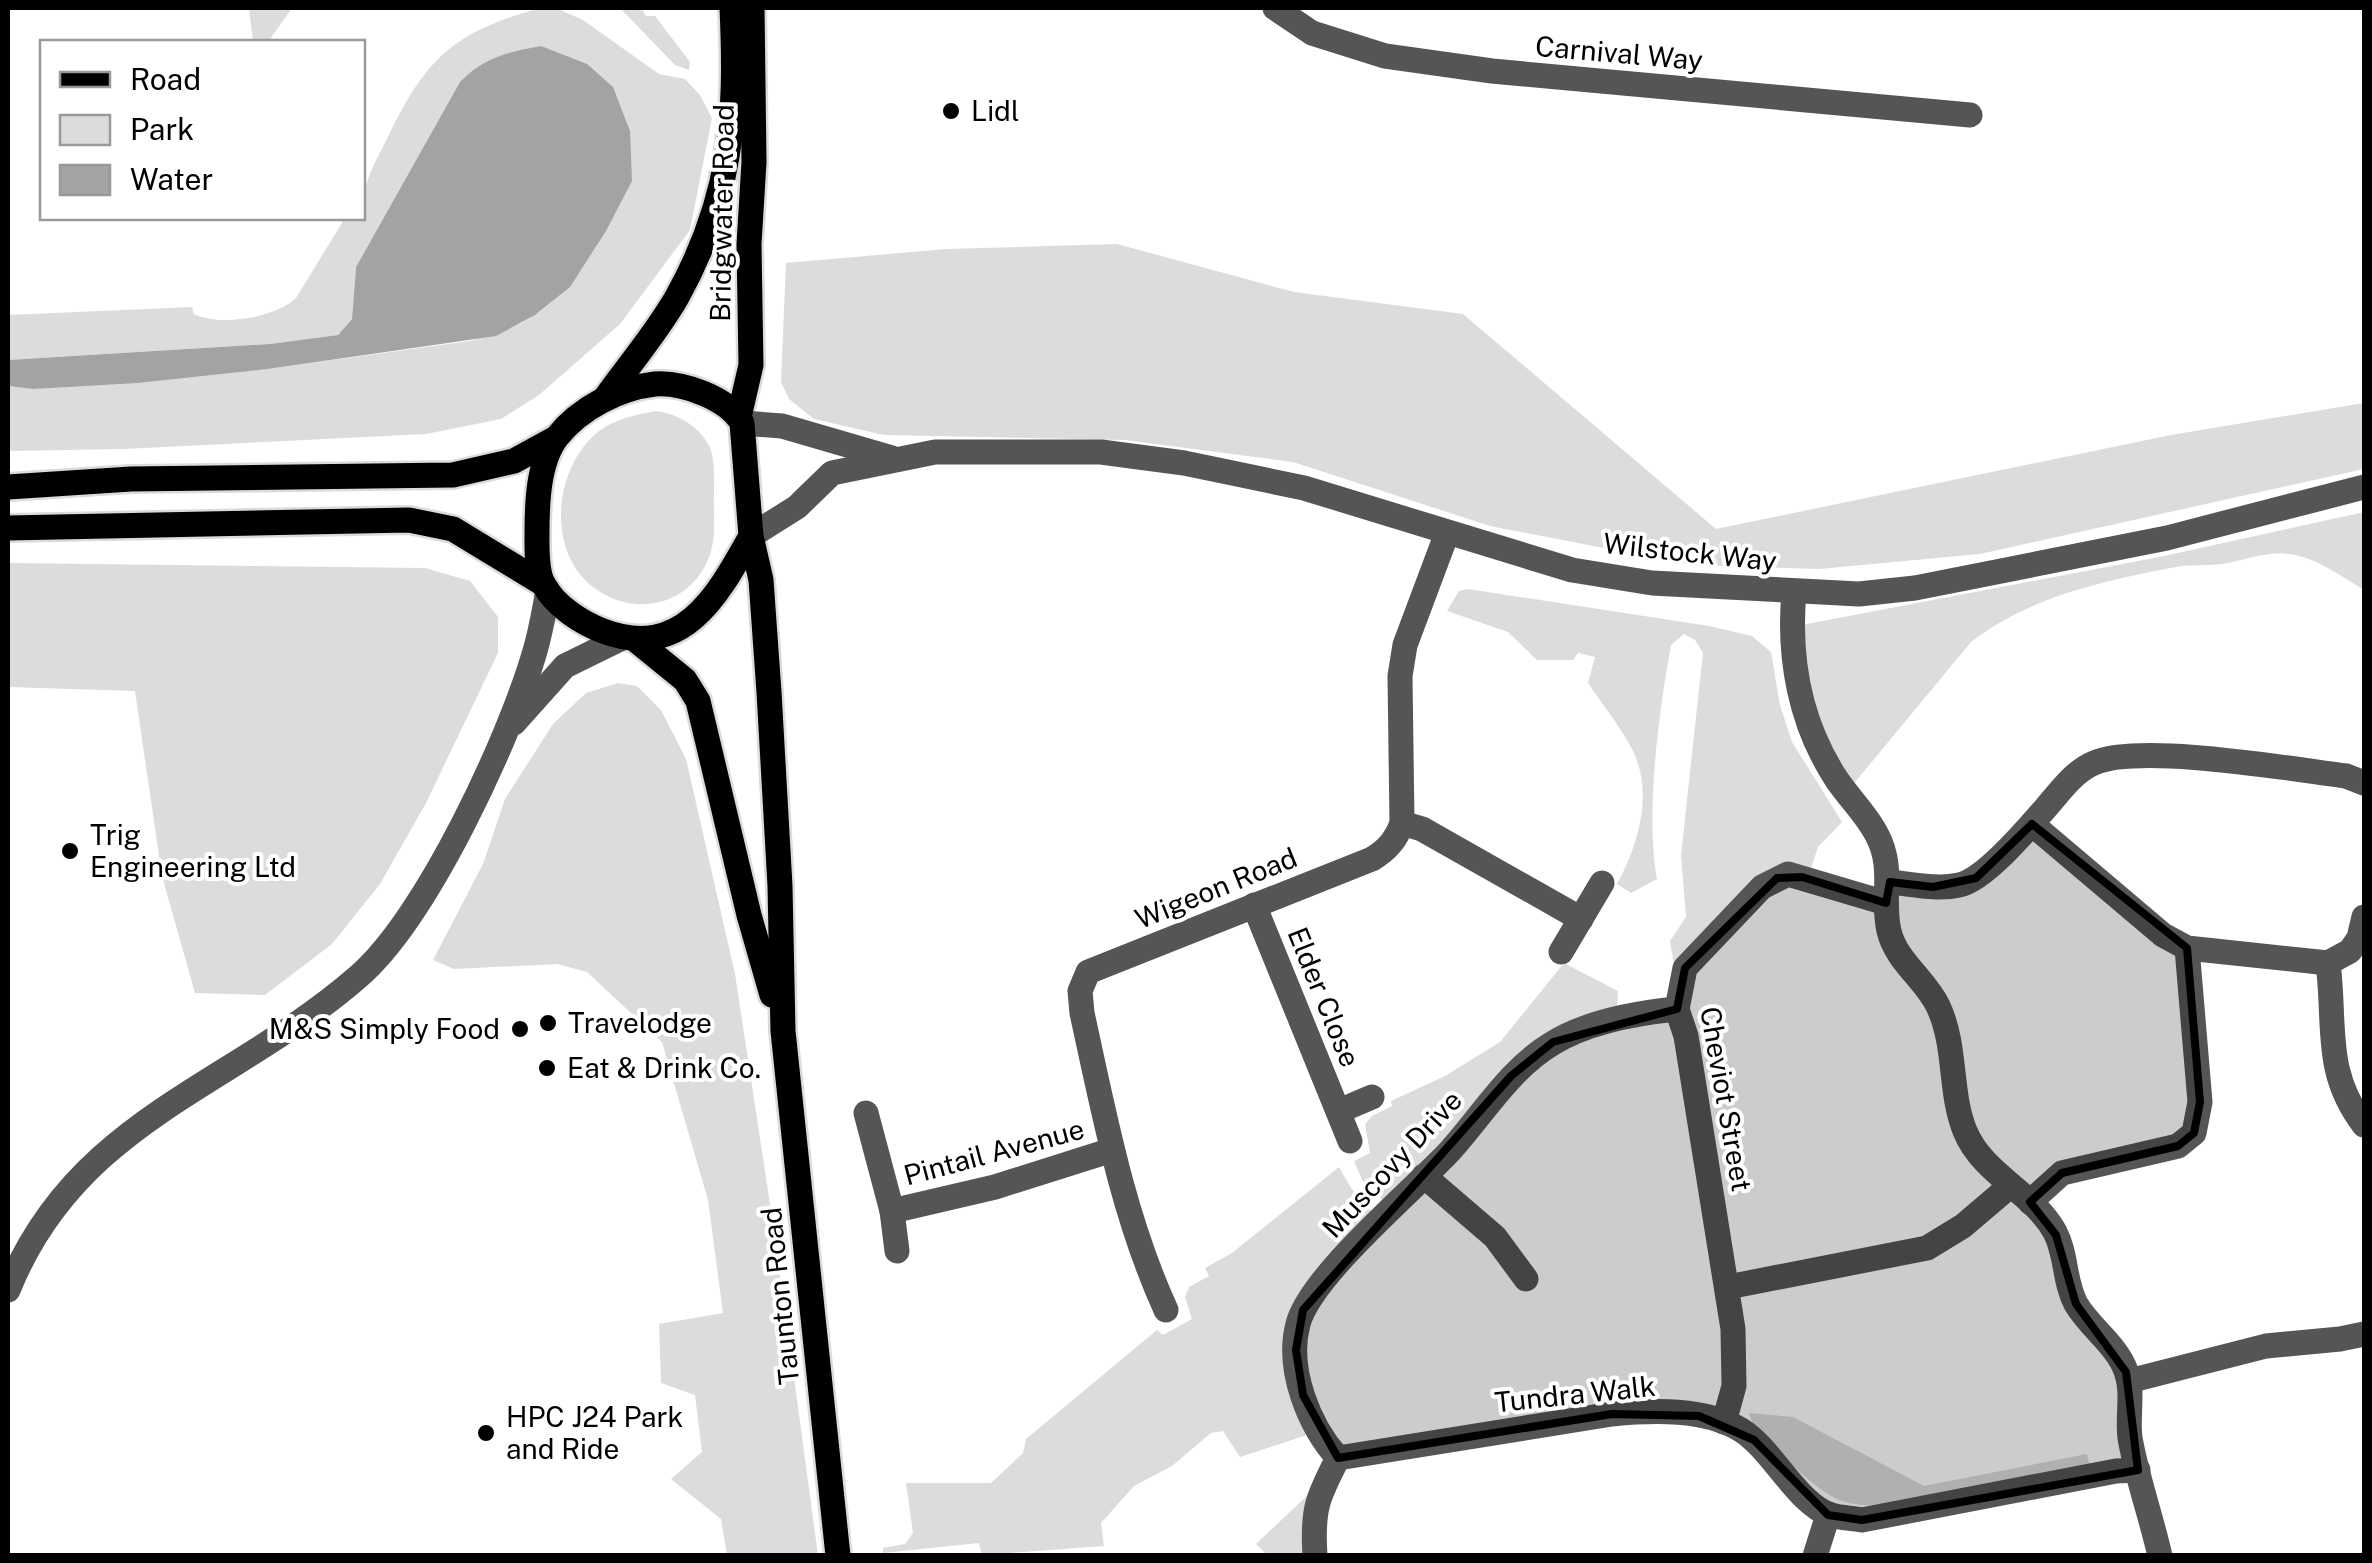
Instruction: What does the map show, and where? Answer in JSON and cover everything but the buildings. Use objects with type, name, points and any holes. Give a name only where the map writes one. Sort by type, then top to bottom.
[{"type":"main road","name":"Bridgwater Road","points":[[606,398],[676,300],[724,183],[732,126],[732,8]]},
{"type":"main road","name":"Bridgwater Road","points":[[740,420],[751,365],[752,8]]},
{"type":"main road","points":[[8,487],[132,479],[453,474],[514,460],[556,438],[606,398],[638,386],[682,385],[716,400],[740,420],[751,536],[719,593],[704,610],[663,634],[629,640],[590,626],[545,587],[453,529],[409,520],[8,528]]},
{"type":"main road","points":[[545,587],[537,543],[537,504],[556,438]]},
{"type":"main road","name":"Taunton Road","points":[[751,536],[760,580],[769,692],[783,1030],[838,1556]]},
{"type":"main road","name":"Taunton Road","points":[[629,640],[684,680],[698,701],[749,915],[783,1030]]},
{"type":"street","name":"Carnival Way","points":[[1275,8],[1312,33],[1385,56],[1492,72],[1970,115]]},
{"type":"street","name":"Wilstock Way","points":[[740,420],[782,426],[894,459]]},
{"type":"street","name":"Wilstock Way","points":[[751,536],[797,507],[832,473],[936,452],[1029,450],[1134,456],[1304,488],[1572,570],[1652,584],[1859,594],[1915,588],[2167,538],[2364,487]]},
{"type":"street","points":[[1446,533],[1404,645],[1400,676],[1402,824],[1422,829],[1581,919]]},
{"type":"street","points":[[8,1290],[37,1228],[80,1174],[160,1110],[296,1025],[360,976],[378,957],[445,854],[504,735],[536,651],[545,587]]},
{"type":"street","points":[[1794,592],[1790,627],[1801,701],[1823,756],[1878,835],[1894,946],[1936,1004],[1946,1027],[1963,1128],[1979,1153],[2046,1218],[2056,1235],[2076,1304],[2118,1355],[2128,1381],[2130,1436],[2160,1556]]},
{"type":"street","points":[[504,735],[565,666],[629,640]]},
{"type":"street","points":[[1888,892],[1961,885],[1976,878],[2079,771],[2097,762],[2212,759],[2346,776],[2364,783]]},
{"type":"street","name":"Wigeon Road","points":[[1166,1310],[1142,1255],[1112,1150],[1082,1013],[1080,991],[1088,972],[1372,859],[1386,850],[1402,824]]},
{"type":"street","points":[[2032,824],[2162,935],[2187,948],[2328,962],[2350,951],[2359,938],[2364,917]]},
{"type":"street","name":"Cheviot Street","points":[[1724,1422],[1736,1360],[1728,1287],[1678,1008],[1684,968],[1776,878],[1788,874],[1888,892]]},
{"type":"street","points":[[1561,952],[1602,884]]},
{"type":"street","name":"Elder Close","points":[[1254,904],[1350,1140]]},
{"type":"street","points":[[1728,1287],[1927,1248],[2062,1173],[2178,1146],[2194,1132],[2200,1102],[2187,948]]},
{"type":"street","points":[[2328,962],[2335,1065],[2348,1103],[2364,1125]]},
{"type":"street","name":"Muscovy Drive","points":[[1338,1458],[1321,1440],[1303,1396],[1296,1350],[1296,1328],[1302,1310],[1361,1239],[1472,1127],[1511,1076],[1553,1042],[1602,1023],[1678,1008]]},
{"type":"street","name":"Elder Close","points":[[1340,1112],[1372,1097]]},
{"type":"street","name":"Pintail Avenue","points":[[866,1113],[892,1211],[898,1251]]},
{"type":"street","name":"Pintail Avenue","points":[[892,1211],[996,1187],[1112,1150]]},
{"type":"street","points":[[1424,1176],[1495,1237],[1526,1278]]},
{"type":"street","points":[[2128,1381],[2252,1349],[2364,1334]]},
{"type":"street","name":"Tundra Walk","points":[[1338,1458],[1652,1410],[1724,1422],[1754,1440],[1828,1515]]},
{"type":"street","points":[[1315,1555],[1317,1497],[1338,1458]]},
{"type":"street","points":[[1816,1556],[1828,1515],[1862,1520],[1885,1517],[2088,1476],[2138,1470]]},
{"type":"highlighted area","points":[[2032,824],[2187,948],[2200,1102],[2194,1133],[2178,1146],[2062,1173],[2030,1202],[2056,1235],[2076,1304],[2126,1372],[2138,1470],[1862,1520],[1828,1515],[1754,1440],[1699,1416],[1612,1414],[1338,1458],[1303,1395],[1296,1350],[1303,1310],[1511,1076],[1553,1042],[1677,1009],[1685,968],[1777,878],[1802,877],[1886,903],[1890,882],[1933,887],[1976,878]]},
{"type":"green space","points":[[249,8],[290,8],[269,40],[253,40]]},
{"type":"green space","points":[[540,8],[556,8],[583,20],[659,74],[685,79],[700,95],[712,118],[690,230],[620,324],[539,395],[501,419],[426,434],[8,451],[8,386],[33,389],[268,369],[469,341],[501,332],[550,303],[587,260],[632,180],[460,82],[356,267],[352,319],[338,335],[270,344],[8,360],[8,315],[192,307],[194,314],[205,318],[232,320],[286,305],[296,298],[344,220],[365,220],[365,190],[373,167],[402,110],[430,68],[464,39]]},
{"type":"green space","points":[[620,8],[641,8],[646,16],[655,16],[690,62],[689,70],[675,65]]},
{"type":"green space","points":[[1117,244],[1294,292],[1463,314],[1716,529],[2171,435],[2364,403],[2364,469],[1980,554],[1819,569],[1691,565],[1490,526],[1293,462],[1125,440],[884,435],[814,419],[789,399],[781,382],[786,263],[946,249]]},
{"type":"green space","points":[[656,411],[688,423],[710,448],[714,471],[713,541],[705,566],[680,593],[664,601],[628,603],[593,587],[577,570],[562,528],[562,504],[566,481],[588,441],[611,424]]},
{"type":"green space","points":[[2364,512],[2364,590],[2319,563],[2280,553],[2222,564],[2176,567],[2069,592],[2018,613],[1971,642],[1846,793],[1836,778],[1791,627],[2164,556]]},
{"type":"green space","points":[[8,563],[425,568],[470,581],[498,617],[498,653],[426,803],[380,884],[332,944],[265,995],[195,993],[162,876],[135,691],[8,687]]},
{"type":"green space","points":[[1468,589],[1752,636],[1771,652],[1780,705],[1792,742],[1842,822],[1818,847],[1811,868],[1798,865],[1675,971],[1670,941],[1686,917],[1681,855],[1703,653],[1695,640],[1684,634],[1671,645],[1653,794],[1657,879],[1631,893],[1617,884],[1637,835],[1642,782],[1632,749],[1588,683],[1595,657],[1578,653],[1573,660],[1537,660],[1508,632],[1447,611],[1459,591]]},
{"type":"green space","points":[[618,683],[637,686],[661,710],[686,759],[735,974],[818,1555],[727,1555],[721,1519],[671,1479],[702,1452],[695,1395],[661,1383],[659,1324],[723,1313],[708,1200],[662,1042],[587,972],[557,964],[454,969],[433,960],[483,864],[505,799],[553,724],[586,693]]},
{"type":"green space","points":[[1564,963],[1618,991],[1617,1009],[1593,1017],[1388,1205],[1363,1182],[1354,1161],[1370,1153],[1365,1124],[1392,1106],[1391,1101],[1445,1076],[1500,1042]]},
{"type":"green space","points":[[1339,1167],[1375,1215],[1300,1306],[1310,1434],[1240,1457],[1223,1431],[1211,1433],[1172,1466],[1134,1486],[1101,1523],[1104,1546],[982,1555],[979,1543],[883,1553],[883,1548],[905,1544],[913,1533],[906,1483],[991,1483],[1023,1453],[1026,1439],[1157,1330],[1163,1335],[1192,1319],[1185,1297],[1189,1287],[1209,1276],[1205,1268],[1232,1253]]},
{"type":"green space","points":[[1749,1413],[1793,1417],[1924,1486],[2087,1454],[2090,1467],[1960,1497],[1889,1506],[1859,1505],[1835,1498],[1814,1484],[1754,1427]]},
{"type":"green space","points":[[1311,1492],[1304,1555],[1267,1555],[1256,1544]]},
{"type":"water","points":[[541,46],[587,64],[613,87],[630,131],[632,181],[570,287],[535,315],[496,336],[268,369],[137,383],[33,389],[8,386],[8,360],[270,344],[338,335],[352,319],[356,267],[460,82],[497,57]]},
{"type":"place","name":"Lidl","points":[[951,111]]},
{"type":"place","name":"Trig Engineering Ltd","points":[[70,851]]},
{"type":"place","name":"Travelodge","points":[[548,1023]]},
{"type":"place","name":"M&S Simply Food","points":[[520,1029]]},
{"type":"place","name":"Eat & Drink Co.","points":[[547,1068]]},
{"type":"place","name":"HPC J24 Park and Ride","points":[[486,1433]]}]
